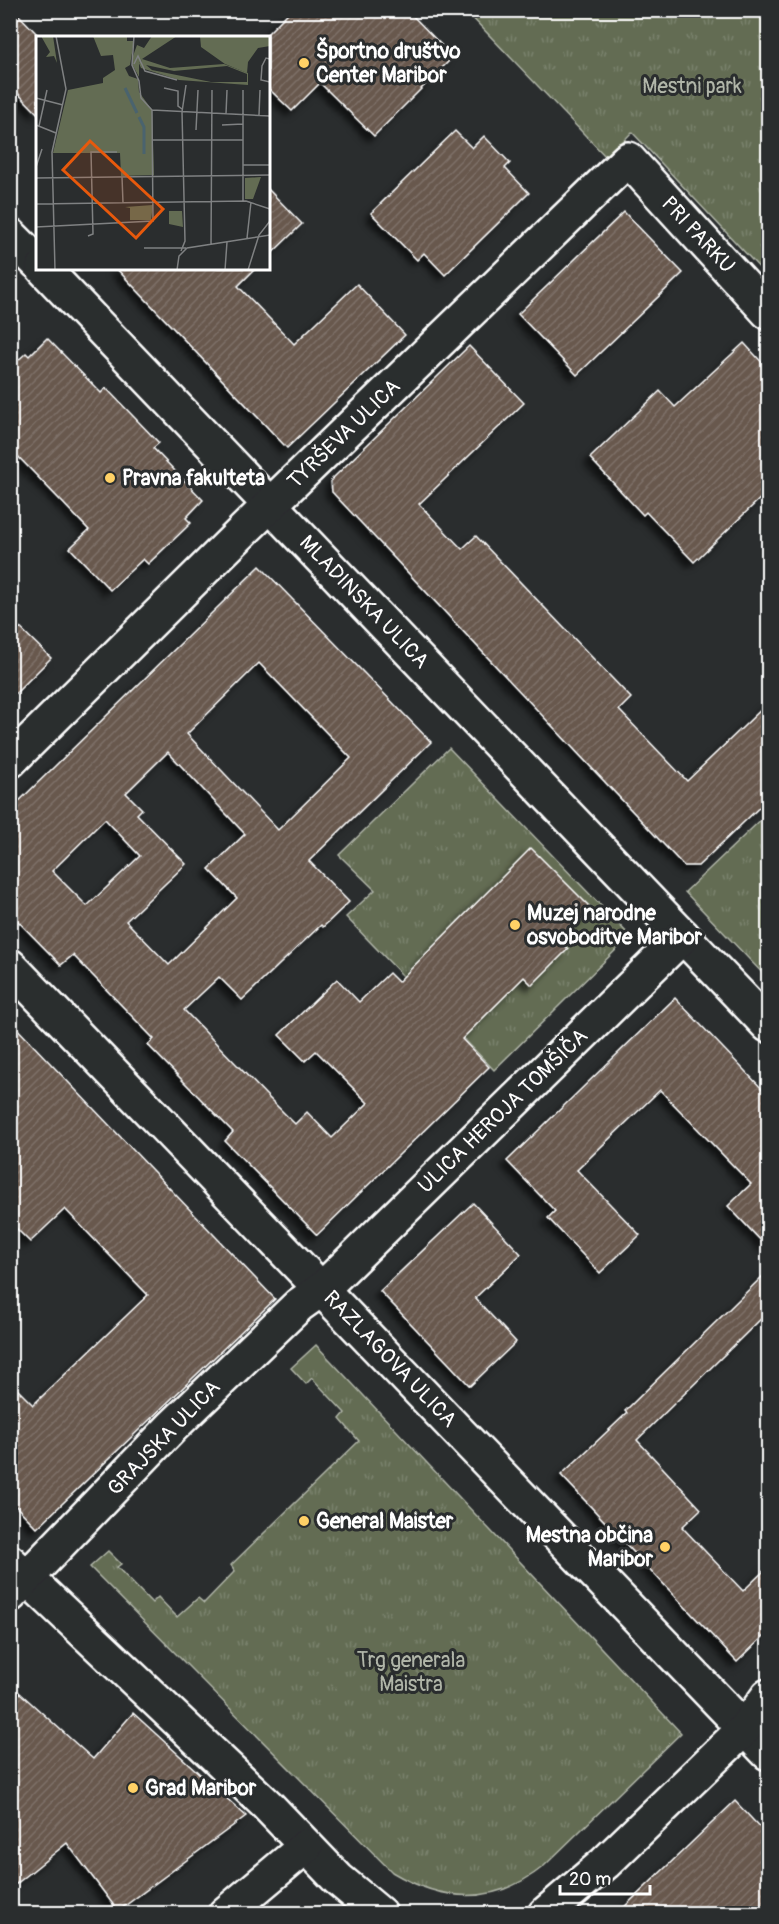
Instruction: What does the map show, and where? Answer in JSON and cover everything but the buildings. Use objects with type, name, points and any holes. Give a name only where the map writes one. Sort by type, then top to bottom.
[{"type":"street","name":"PRI PARKU","points":[[628,159],[768,312]]},
{"type":"street","name":"TYRŠEVA ULICA","points":[[10,761],[628,159]]},
{"type":"street","points":[[10,235],[36,261]]},
{"type":"street","name":"MLADINSKA ULICA","points":[[45,270],[768,1025]]},
{"type":"street","name":"ULICA HEROJA TOMŠIČA","points":[[323,1288],[683,936]]},
{"type":"street","name":"RAZLAGOVA ULICA","points":[[10,966],[323,1288],[768,1753]]},
{"type":"street","name":"GRAJSKA ULICA","points":[[16,1578],[299,1305],[323,1288]]},
{"type":"street","points":[[16,1578],[267,1805],[338,1879],[380,1914]]},
{"type":"street","points":[[545,1914],[606,1863],[745,1728],[768,1696]]},
{"type":"street","points":[[225,1914],[306,1846]]},
{"type":"green space","name":"Mestni park","points":[[466,11],[768,11],[768,277],[632,132],[607,158]]},
{"type":"green space","points":[[449,748],[630,936],[494,1070],[346,917],[375,890],[339,855]]},
{"type":"green space","points":[[768,813],[768,979],[685,892]]},
{"type":"green space","name":"Trg generala Maistra","points":[[316,1345],[681,1733],[544,1866],[526,1879],[507,1888],[470,1895],[450,1894],[431,1890],[392,1872],[90,1567],[108,1551],[121,1564],[117,1567],[152,1603],[158,1597],[177,1617],[198,1598],[204,1603],[235,1571],[231,1565],[359,1441],[340,1419],[345,1413],[312,1378],[306,1384],[291,1368]]},
{"type":"place","name":"Športno društvo Center Maribor","points":[[304,63]]},
{"type":"place","name":"Pravna fakulteta","points":[[110,478]]},
{"type":"place","name":"Muzej narodne osvoboditve Maribor","points":[[515,925]]},
{"type":"place","name":"General Maister","points":[[304,1521]]},
{"type":"place","name":"Mestna občina Maribor","points":[[665,1547]]},
{"type":"place","name":"Grad Maribor","points":[[133,1788]]}]
